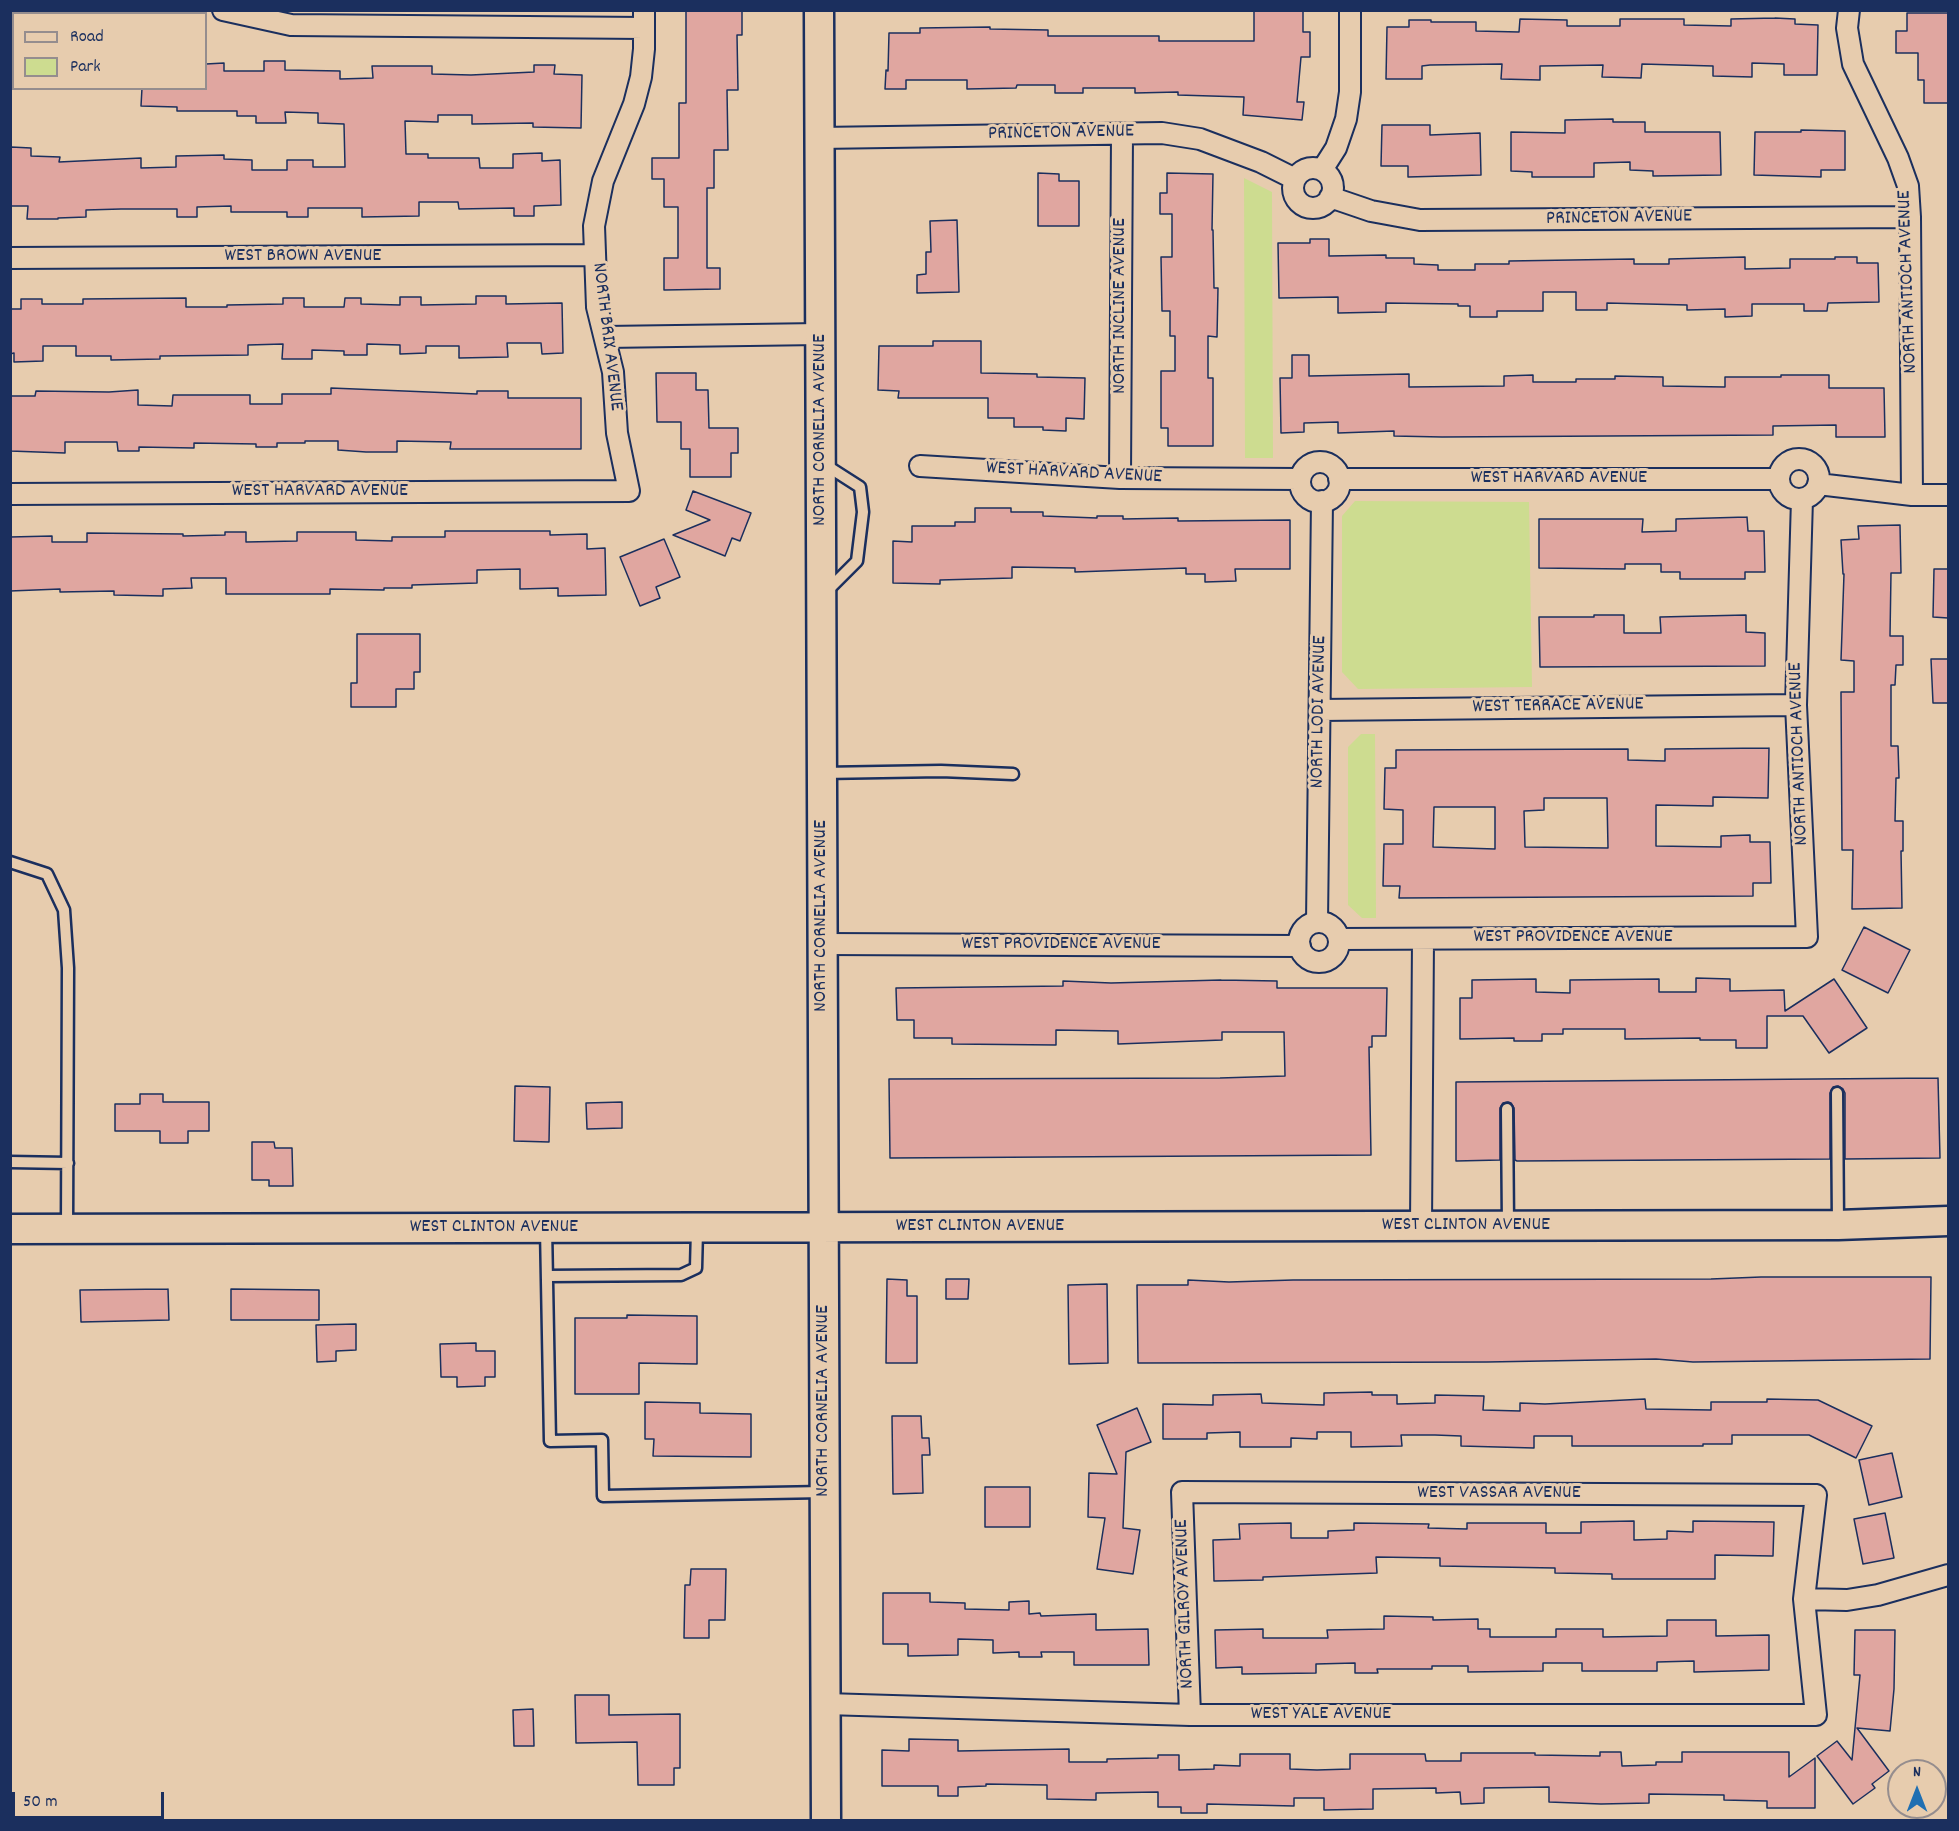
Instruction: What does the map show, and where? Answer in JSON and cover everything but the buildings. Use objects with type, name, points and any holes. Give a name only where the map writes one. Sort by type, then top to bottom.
[{"type":"main road","name":"NORTH CORNELIA AVENUE","points":[[819,10],[826,1821]]},
{"type":"main road","name":"WEST CLINTON AVENUE","points":[[10,1229],[1838,1225],[1948,1221]]},
{"type":"street","points":[[223,10],[291,25],[644,19]]},
{"type":"street","points":[[1322,170],[1335,148],[1346,119],[1350,92],[1350,10]]},
{"type":"street","name":"NORTH ANTIOCH AVENUE","points":[[1850,10],[1847,28],[1852,64],[1898,158],[1908,186],[1912,495]]},
{"type":"street","name":"NORTH BRIX AVENUE","points":[[629,490],[617,433],[613,372],[597,307],[594,226],[603,181],[634,104],[641,77],[644,19]]},
{"type":"street","name":"PRINCETON AVENUE","points":[[819,138],[1162,133],[1200,139],[1261,162],[1294,179]]},
{"type":"street","name":"NORTH INCLINE AVENUE","points":[[1120,478],[1122,134]]},
{"type":"street","points":[[1308,168],[1322,170],[1333,187],[1330,196],[1323,205],[1307,207],[1295,197],[1294,179],[1308,168]]},
{"type":"street","name":"PRINCETON AVENUE","points":[[1330,196],[1371,211],[1420,220],[1910,217]]},
{"type":"street","name":"WEST BROWN AVENUE","points":[[10,258],[595,255]]},
{"type":"street","points":[[605,337],[820,334]]},
{"type":"street","points":[[1802,460],[1814,466],[1819,477],[1818,484],[1813,494],[1802,499],[1791,498],[1780,484],[1780,472],[1789,462],[1802,460]]},
{"type":"street","points":[[1323,462],[1334,468],[1339,479],[1339,486],[1333,496],[1322,501],[1310,499],[1300,485],[1305,467],[1323,462]]},
{"type":"street","name":"WEST HARVARD AVENUE","points":[[920,466],[1120,478],[1300,479]]},
{"type":"street","name":"WEST HARVARD AVENUE","points":[[1339,479],[1779,479]]},
{"type":"street","points":[[1818,484],[1912,495],[1948,495]]},
{"type":"street","name":"WEST HARVARD AVENUE","points":[[10,494],[629,490]]},
{"type":"street","name":"NORTH ANTIOCH AVENUE","points":[[1802,499],[1796,705],[1807,938]]},
{"type":"street","name":"NORTH LODI AVENUE","points":[[1317,922],[1322,501]]},
{"type":"street","name":"WEST TERRACE AVENUE","points":[[1320,710],[1796,705]]},
{"type":"street","points":[[1317,922],[1324,922],[1334,928],[1339,939],[1332,958],[1319,962],[1306,957],[1300,945],[1302,933],[1311,924],[1317,922]]},
{"type":"street","name":"WEST PROVIDENCE AVENUE","points":[[1339,939],[1807,938]]},
{"type":"street","points":[[1421,1226],[1423,939]]},
{"type":"street","name":"WEST PROVIDENCE AVENUE","points":[[823,944],[1300,945]]},
{"type":"street","name":"WEST VASSAR AVENUE","points":[[1182,1492],[1816,1495],[1804,1599]]},
{"type":"street","name":"NORTH GILROY AVENUE","points":[[1182,1492],[1190,1715]]},
{"type":"street","points":[[1804,1599],[1847,1600],[1948,1575]]},
{"type":"street","name":"WEST YALE AVENUE","points":[[826,1704],[1190,1715],[1816,1715],[1804,1599]]},
{"type":"lane","points":[[821,462],[860,487],[863,512],[857,561],[821,597]]},
{"type":"lane","points":[[822,773],[991,771],[1014,774]]},
{"type":"lane","points":[[10,862],[47,874],[64,910],[68,968],[67,1229]]},
{"type":"lane","points":[[1837,1093],[1838,1225]]},
{"type":"lane","points":[[1507,1109],[1508,1226]]},
{"type":"lane","points":[[10,1162],[68,1163]]},
{"type":"lane","points":[[547,1276],[681,1275],[696,1268],[697,1227]]},
{"type":"lane","points":[[546,1228],[550,1441],[602,1440],[603,1496],[825,1492]]},
{"type":"green space","points":[[1244,178],[1272,192],[1273,458],[1245,458]]},
{"type":"green space","points":[[1355,501],[1529,502],[1532,687],[1358,689],[1342,672],[1342,516]]},
{"type":"green space","points":[[1361,734],[1375,734],[1376,918],[1362,918],[1348,905],[1348,747]]}]
